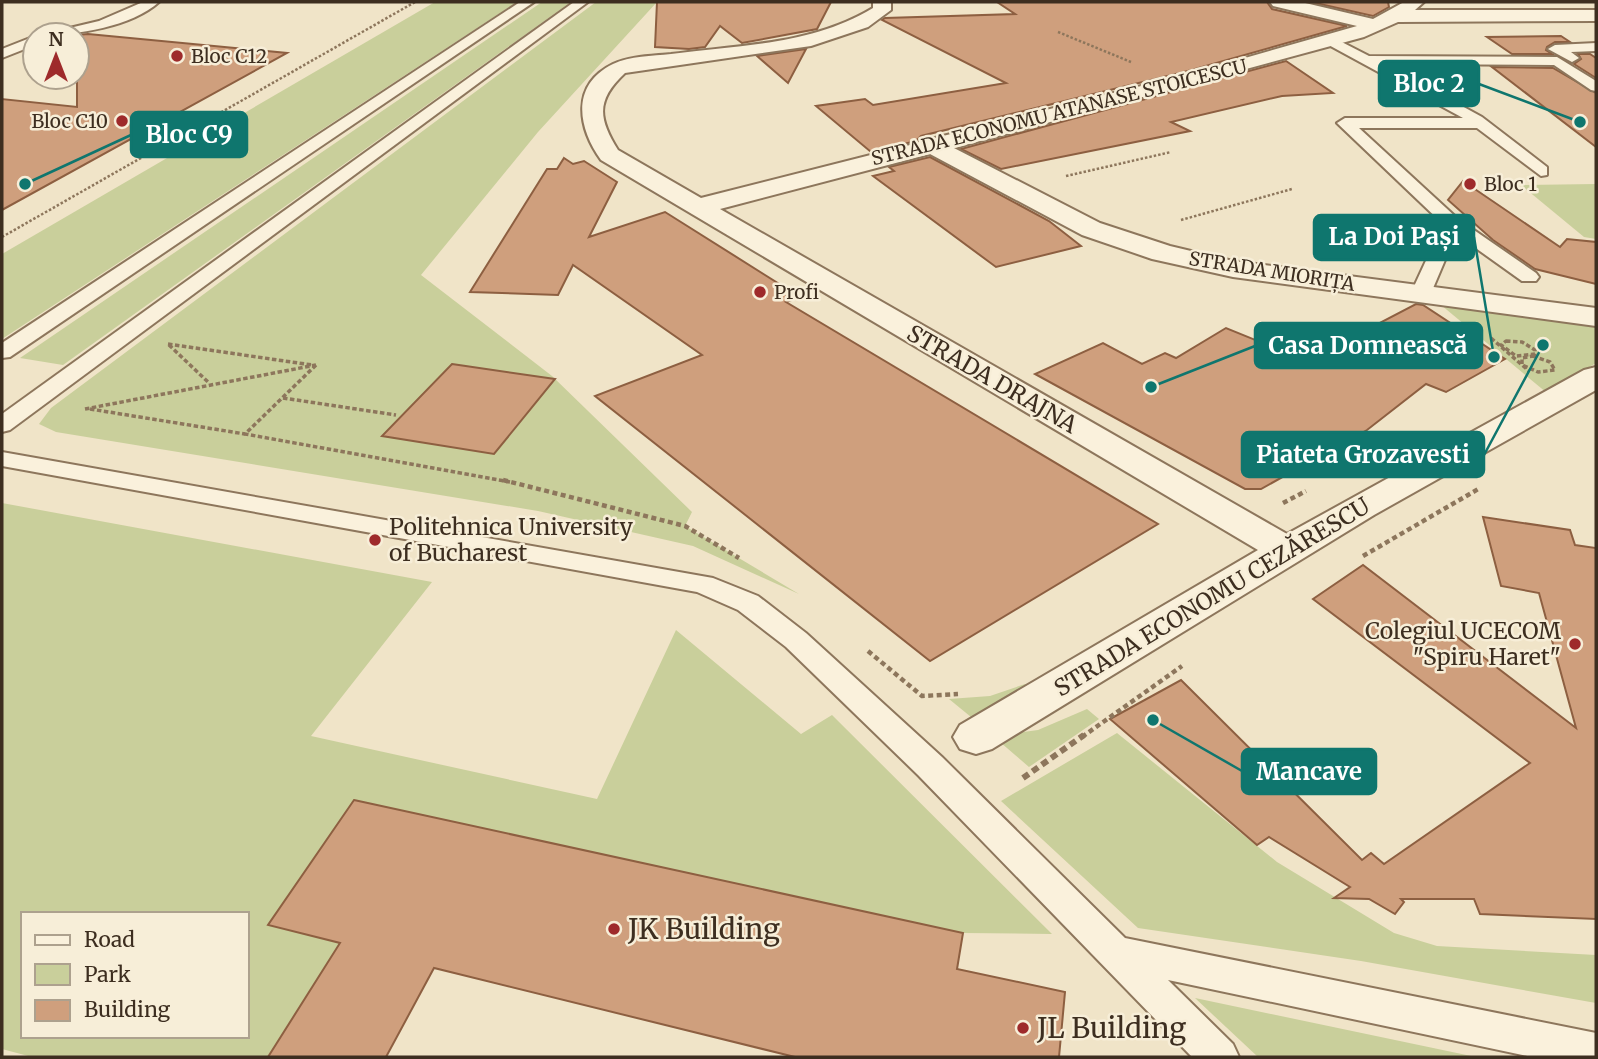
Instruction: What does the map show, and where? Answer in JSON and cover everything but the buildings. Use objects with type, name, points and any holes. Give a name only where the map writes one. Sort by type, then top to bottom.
[{"type":"street","name":"STRADA DRAJNA","points":[[882,2],[883,10],[874,17],[840,32],[780,45],[622,67],[604,80],[591,99],[595,133],[608,155],[1288,551]]},
{"type":"street","points":[[1279,2],[1386,21],[1596,15]]},
{"type":"street","name":"STRADA ECONOMU ATANASE STOICESCU","points":[[697,207],[1330,40],[1386,21],[1415,2]]},
{"type":"street","name":"STRADA MIORIȚA","points":[[929,144],[1116,239],[1162,253],[1233,269],[1596,317]]},
{"type":"street","points":[[1553,311],[1596,323]]},
{"type":"street","name":"STRADA ECONOMU CEZĂRESCU","points":[[975,737],[1520,416],[1596,377]]},
{"type":"lane","points":[[91,26],[153,2]]},
{"type":"lane","points":[[2,352],[528,2]]},
{"type":"lane","points":[[2,425],[582,2]]},
{"type":"lane","points":[[1330,40],[1481,123],[1541,171]]},
{"type":"lane","points":[[2,54],[21,46]]},
{"type":"lane","points":[[1360,57],[1376,47],[1413,46]]},
{"type":"lane","points":[[1596,47],[1555,49],[1596,70]]},
{"type":"lane","points":[[1360,57],[1558,61],[1596,88]]},
{"type":"lane","points":[[1481,123],[1345,123],[1452,223],[1529,277]]},
{"type":"lane","points":[[1422,293],[1452,223]]},
{"type":"lane","points":[[2,458],[703,584],[748,603],[796,640],[930,766],[1219,1057]]},
{"type":"lane","points":[[1115,952],[1596,1052]]},
{"type":"path","points":[[2,237],[415,2]]},
{"type":"path","points":[[1058,32],[1157,73],[1141,92]]},
{"type":"path","points":[[1013,188],[1171,152]]},
{"type":"path","points":[[1116,239],[1292,189]]},
{"type":"path","points":[[1484,333],[1537,377]]},
{"type":"path","points":[[1513,341],[1530,345],[1536,352],[1523,356],[1502,348],[1503,342],[1513,341]]},
{"type":"path","points":[[209,383],[168,344],[316,365]]},
{"type":"path","points":[[316,365],[85,408],[501,480],[685,526],[744,561]]},
{"type":"path","points":[[245,434],[316,365]]},
{"type":"path","points":[[282,398],[396,415]]},
{"type":"path","points":[[1355,560],[1488,483]]},
{"type":"path","points":[[1279,505],[1311,488]]},
{"type":"path","points":[[866,649],[922,696],[960,694],[971,690]]},
{"type":"path","points":[[1023,778],[1186,664]]},
{"type":"green space","points":[[435,2],[517,2],[2,339],[2,254]]},
{"type":"green space","points":[[542,2],[571,2],[63,365],[20,358]]},
{"type":"green space","points":[[596,2],[657,2],[538,132],[421,275],[552,376],[692,512],[685,526],[799,594],[693,546],[538,511],[56,432],[39,424],[51,408]]},
{"type":"green space","points":[[1596,184],[1596,239],[1584,237],[1521,185]]},
{"type":"green space","points":[[1435,300],[1596,327],[1596,363],[1547,393]]},
{"type":"green space","points":[[2,503],[432,582],[311,736],[597,799],[676,630],[801,734],[832,715],[1052,934],[963,933],[354,800],[268,925],[340,943],[268,1057],[32,1057],[2,1049]]},
{"type":"green space","points":[[1025,684],[1036,694],[986,718],[971,717],[949,699],[990,696]]},
{"type":"green space","points":[[1087,709],[1099,719],[1029,767],[993,736],[1038,730]]},
{"type":"green space","points":[[1117,733],[1277,862],[1394,933],[1437,946],[1596,955],[1596,1003],[1361,961],[1138,928],[1001,801]]},
{"type":"green space","points":[[1195,998],[1476,1057],[1258,1057]]},
{"type":"place","name":"Bloc C12","points":[[177,56]]},
{"type":"place","name":"Bloc C10","points":[[122,121]]},
{"type":"place","name":"Bloc 2","points":[[1580,122]]},
{"type":"place","name":"Bloc C9","points":[[25,184]]},
{"type":"place","name":"Bloc 1","points":[[1470,184]]},
{"type":"place","name":"Profi","points":[[760,292]]},
{"type":"place","name":"Piateta Grozavesti","points":[[1543,345]]},
{"type":"place","name":"La Doi Pași","points":[[1494,357]]},
{"type":"place","name":"Casa Domnească","points":[[1151,387]]},
{"type":"place","name":"Politehnica University of Bucharest","points":[[375,540]]},
{"type":"place","name":"Colegiul UCECOM \"Spiru Haret\"","points":[[1575,644]]},
{"type":"place","name":"Mancave","points":[[1153,720]]},
{"type":"place","name":"JK Building","points":[[614,929]]},
{"type":"place","name":"JL Building","points":[[1023,1028]]}]
